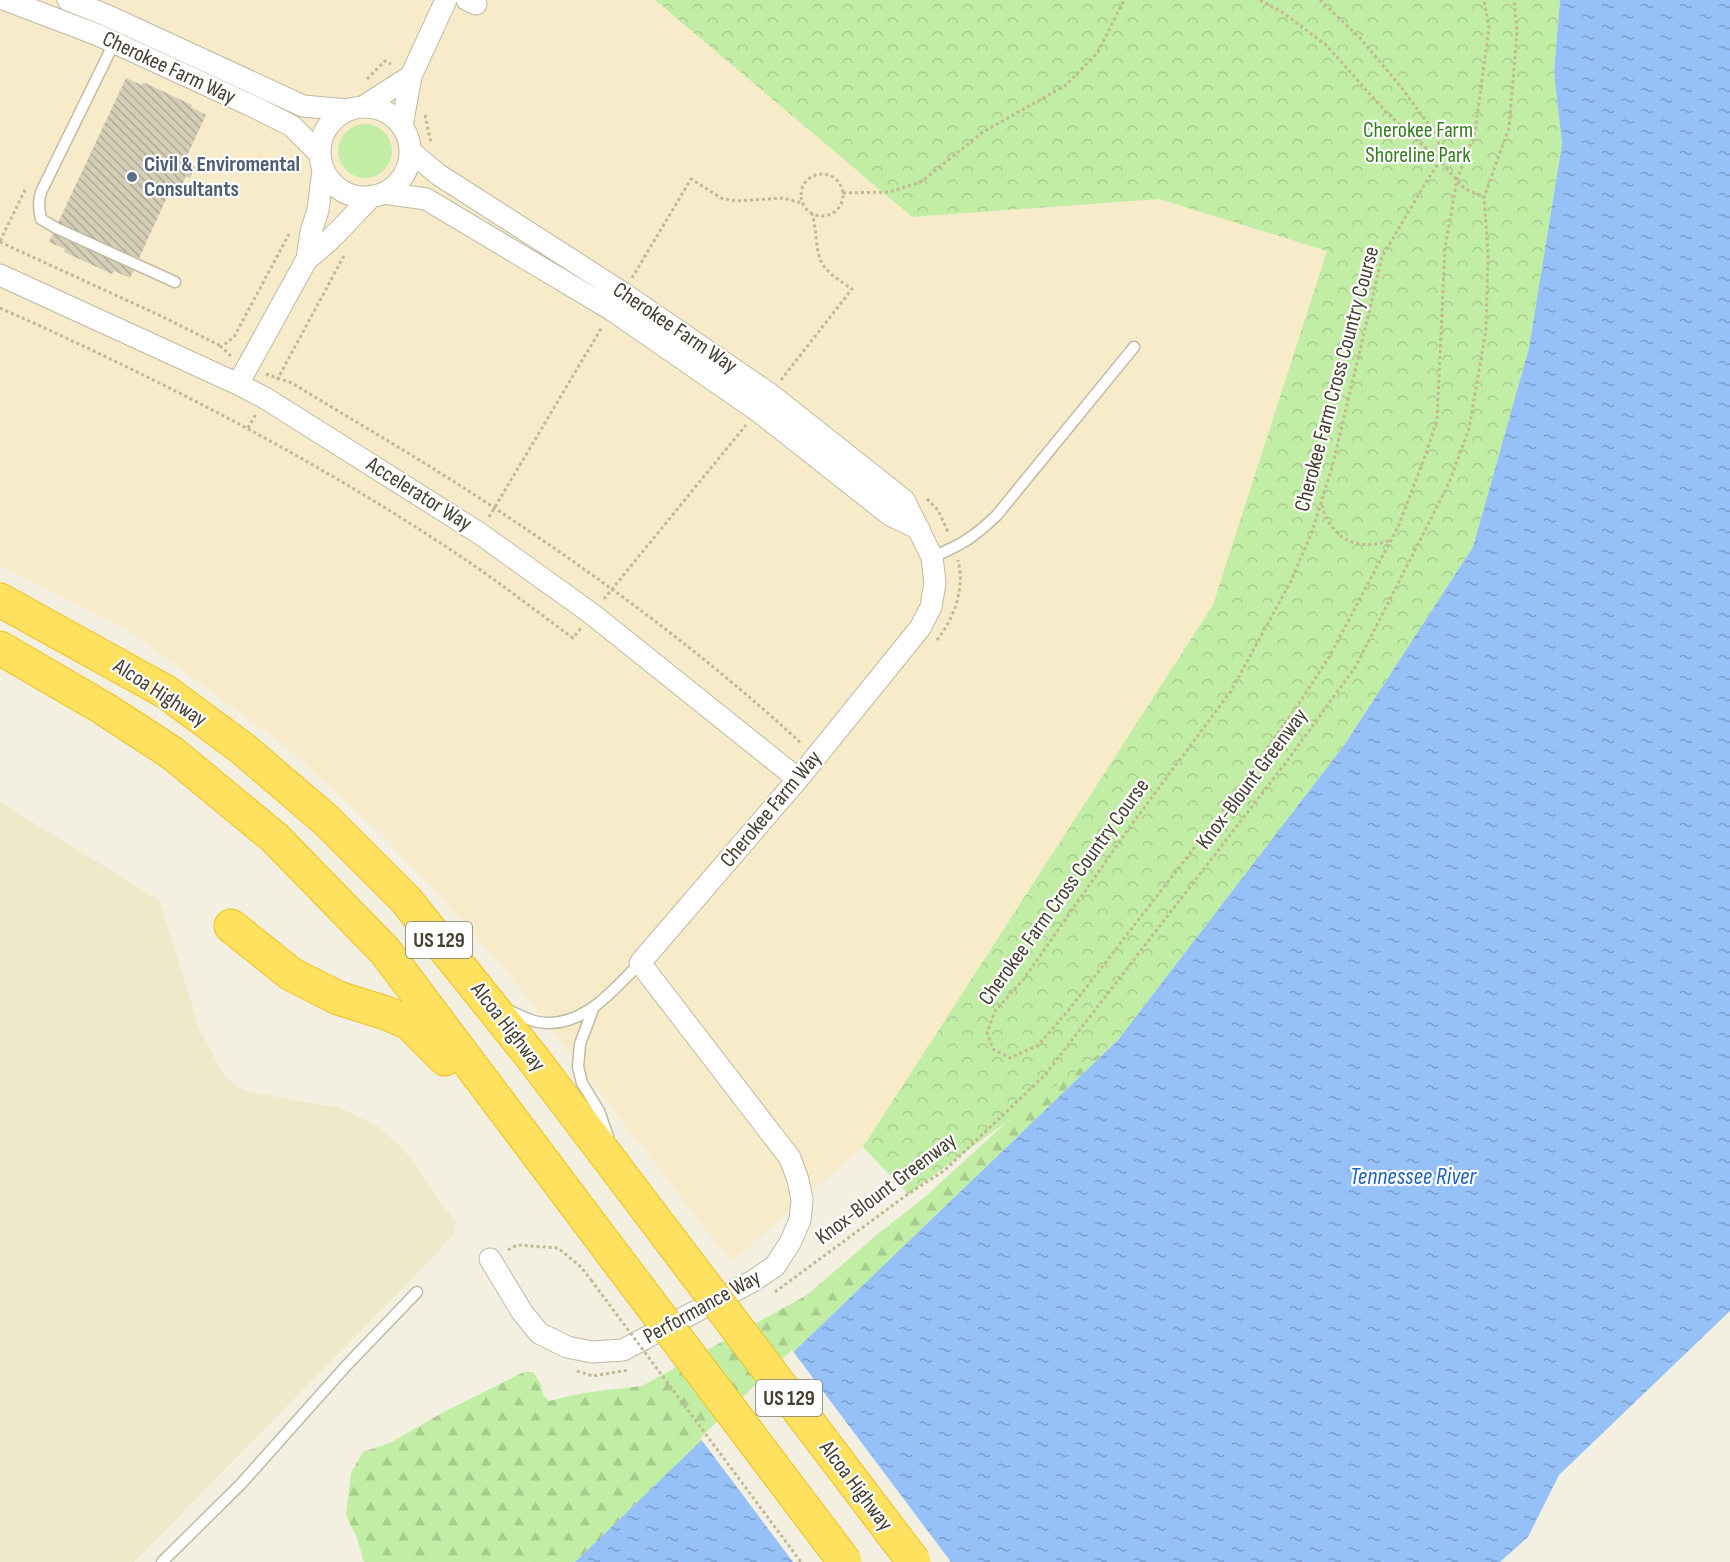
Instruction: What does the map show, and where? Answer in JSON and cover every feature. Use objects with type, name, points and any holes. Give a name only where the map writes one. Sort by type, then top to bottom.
[{"type":"highway","name":"Alcoa Highway","points":[[0,600],[166,692],[242,748],[326,820],[406,900],[489,1003],[914,1562]]},
{"type":"highway","name":"Alcoa Highway","points":[[0,648],[103,708],[172,753],[275,838],[384,951],[845,1562]]},
{"type":"highway","points":[[231,926],[291,974],[338,998],[409,1023],[451,1066],[552,1197],[581,1213]]},
{"type":"street","name":"Cherokee Farm Way","points":[[6,0],[114,43],[292,126],[321,162]]},
{"type":"street","name":"Cherokee Farm Way","points":[[68,0],[106,15],[303,106],[356,108]]},
{"type":"street","points":[[402,126],[411,76],[446,0]]},
{"type":"street","points":[[244,375],[307,259],[311,232],[318,210],[321,140],[327,127],[336,117],[411,76]]},
{"type":"street","points":[[307,259],[327,245],[339,229],[378,194],[395,186],[403,176],[408,164],[410,151],[408,138],[402,126],[392,116],[378,108],[356,108]]},
{"type":"street","name":"Cherokee Farm Way","points":[[410,151],[439,175],[623,292],[764,402],[904,500],[932,556],[935,583],[931,607],[920,628],[814,759],[640,963]]},
{"type":"street","points":[[321,162],[332,183],[343,192],[357,196],[378,194]]},
{"type":"street","name":"Cherokee Farm Way","points":[[378,194],[426,199],[764,402]]},
{"type":"street","name":"Accelerator Way","points":[[0,275],[244,375],[275,404],[479,533],[592,614],[798,778]]},
{"type":"street","name":"Performance Way","points":[[490,1259],[522,1312],[539,1333],[567,1347],[592,1352],[623,1350],[753,1281],[775,1266],[790,1243],[800,1220],[802,1200],[790,1158],[640,963]]},
{"type":"lane","points":[[114,43],[41,192],[38,202],[41,219],[175,282]]},
{"type":"lane","points":[[932,556],[955,548],[975,536],[997,515],[1134,347]]},
{"type":"lane","name":"Cherokee Farm Way","points":[[489,1003],[538,1022],[554,1023],[573,1018],[593,1009],[640,963]]},
{"type":"lane","name":"Cherokee Farm Way","points":[[593,1009],[580,1044],[578,1067],[582,1083],[599,1111],[620,1174]]},
{"type":"lane","points":[[162,1562],[242,1484],[346,1366],[417,1292]]},
{"type":"path","points":[[843,193],[889,192],[921,182],[983,132],[1066,85],[1098,52],[1125,0]]},
{"type":"path","points":[[1260,0],[1282,12],[1326,45],[1386,112],[1440,161],[1465,189],[1484,197]]},
{"type":"path","points":[[1320,0],[1360,38],[1407,95],[1438,137],[1440,161]]},
{"type":"path","name":"Cherokee Farm Cross Country Course","points":[[1440,161],[1425,182],[1382,257],[1339,443],[1312,532],[1291,581],[1231,691],[1132,824],[1023,980],[995,1011],[987,1034],[993,1049],[1010,1058],[1038,1045],[1068,1011],[1218,817],[1298,705],[1329,657],[1391,539],[1424,459],[1437,420],[1445,248],[1457,180],[1475,132],[1480,101],[1490,28],[1484,0]]},
{"type":"path","name":"Knox-Blount Greenway","points":[[770,1294],[780,1289],[908,1194],[945,1170],[1045,1075],[1273,780],[1356,666],[1449,483],[1468,429],[1486,330],[1488,253],[1484,197],[1509,128],[1517,32],[1514,0]]},
{"type":"path","points":[[816,174],[831,175],[837,180],[843,193],[839,207],[827,216],[812,214],[804,208],[800,196],[801,189],[810,177],[816,174]]},
{"type":"path","points":[[0,308],[97,351],[248,428],[376,502],[463,558],[573,638],[764,402],[852,289],[827,270],[821,261],[812,214]]},
{"type":"path","points":[[221,346],[234,337],[290,234]]},
{"type":"path","points":[[0,242],[221,346],[244,375],[292,383],[461,486],[612,589],[704,660],[801,743],[814,759]]},
{"type":"path","points":[[925,496],[938,510],[955,548],[960,570],[960,597],[944,632],[936,641]]},
{"type":"path","points":[[1321,503],[1325,518],[1336,531],[1350,541],[1373,546],[1391,539]]},
{"type":"path","points":[[490,1259],[517,1245],[558,1248],[581,1267],[801,1562]]},
{"type":"path","points":[[646,1360],[657,1355]]},
{"type":"path","points":[[573,1369],[594,1376],[626,1371],[636,1366]]},
{"type":"shaded area","points":[[0,0],[655,0],[912,217],[1159,199],[1327,251],[1213,605],[863,1147],[731,1262],[497,959],[385,837],[283,744],[129,631],[0,565]]},
{"type":"shaded area","points":[[0,802],[160,901],[200,1031],[225,1077],[244,1091],[340,1108],[377,1126],[402,1147],[455,1222],[454,1234],[411,1280],[134,1562],[0,1562]]},
{"type":"green space","name":"Cherokee Farm Shoreline Park","points":[[655,0],[1560,0],[1554,72],[1562,144],[1529,348],[1473,547],[1345,744],[1118,1040],[908,1194],[863,1147],[1213,605],[1327,251],[1159,199],[912,217]]},
{"type":"green space","points":[[365,124],[375,126],[384,132],[390,141],[392,151],[390,161],[384,170],[375,176],[365,178],[355,176],[346,170],[340,161],[338,151],[340,141],[346,132],[355,126]]},
{"type":"green space","points":[[1118,1040],[575,1562],[364,1562],[357,1538],[346,1515],[351,1473],[363,1452],[390,1443],[442,1413],[524,1372],[533,1372],[541,1384],[543,1395],[549,1401],[583,1393],[642,1386],[807,1295],[924,1198],[1011,1118]]},
{"type":"water","name":"Tennessee River","points":[[1560,0],[1730,0],[1730,1311],[1559,1475],[1528,1537],[1500,1562],[575,1562],[1118,1040],[1345,744],[1473,547],[1529,348],[1562,144],[1554,72]]},
{"type":"pier","points":[[792,1350],[951,1562],[793,1562],[700,1438]]},
{"type":"building","name":"Civil & Enviromental Consultants","points":[[126,78],[142,85],[143,82],[192,105],[191,107],[206,115],[184,162],[195,167],[190,178],[186,176],[181,188],[173,184],[130,278],[114,271],[112,274],[64,252],[65,249],[49,242]]},
{"type":"place","name":"Civil & Enviromental Consultants","points":[[132,177]]}]
